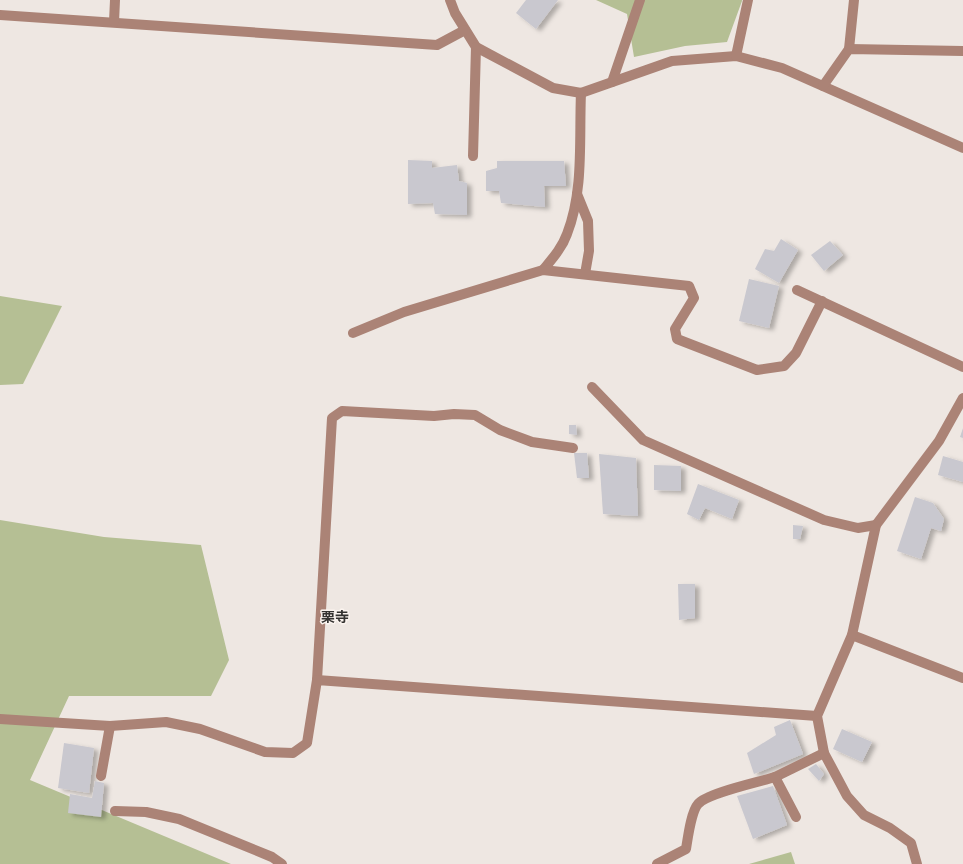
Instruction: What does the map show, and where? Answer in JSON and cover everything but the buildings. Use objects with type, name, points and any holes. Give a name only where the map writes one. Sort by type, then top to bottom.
[{"type":"street","points":[[114,22],[115,0]]},
{"type":"street","points":[[450,0],[455,13],[476,47],[553,88],[581,93],[672,61],[736,56],[782,68],[963,148]]},
{"type":"street","points":[[612,82],[640,0]]},
{"type":"street","points":[[736,56],[748,0]]},
{"type":"street","points":[[823,86],[849,49],[854,0]]},
{"type":"street","points":[[0,15],[437,45],[465,30]]},
{"type":"street","points":[[473,156],[476,47]]},
{"type":"street","points":[[849,49],[963,51]]},
{"type":"street","points":[[543,270],[554,257],[567,234],[577,194],[581,93]]},
{"type":"street","points":[[577,194],[588,221],[589,251],[585,274]]},
{"type":"street","points":[[353,333],[404,312],[543,270],[689,286],[694,298],[675,329],[678,339],[757,370],[784,366],[792,358],[796,353],[822,301]]},
{"type":"street","points":[[797,290],[963,367]]},
{"type":"street","points":[[592,387],[643,440],[824,520],[858,528],[876,525]]},
{"type":"street","points":[[917,864],[911,843],[890,828],[864,815],[847,796],[824,753],[817,716],[852,635],[876,525],[939,441],[963,398]]},
{"type":"street","points":[[0,719],[110,726],[166,722],[200,729],[266,752],[293,753],[307,743],[317,680],[332,418],[342,411],[434,416],[454,414],[475,415],[500,430],[532,442],[573,448]]},
{"type":"street","points":[[852,635],[963,678]]},
{"type":"street","points":[[317,680],[817,716]]},
{"type":"street","points":[[101,776],[110,726]]},
{"type":"street","points":[[657,864],[686,849],[693,817],[698,803],[715,795],[775,778],[824,753]]},
{"type":"street","points":[[775,778],[796,817]]},
{"type":"street","points":[[115,811],[146,812],[179,819],[272,857],[282,864]]},
{"type":"green space","points":[[596,0],[742,1],[727,42],[685,46],[634,57],[627,14]]},
{"type":"green space","points":[[0,296],[62,306],[23,384],[0,385]]},
{"type":"green space","points":[[0,520],[104,537],[201,545],[229,660],[211,696],[69,696],[30,780],[231,864],[0,864]]},
{"type":"green space","points":[[791,852],[795,864],[749,864]]},
{"type":"district","name":"栗寺","points":[[335,617]]}]
